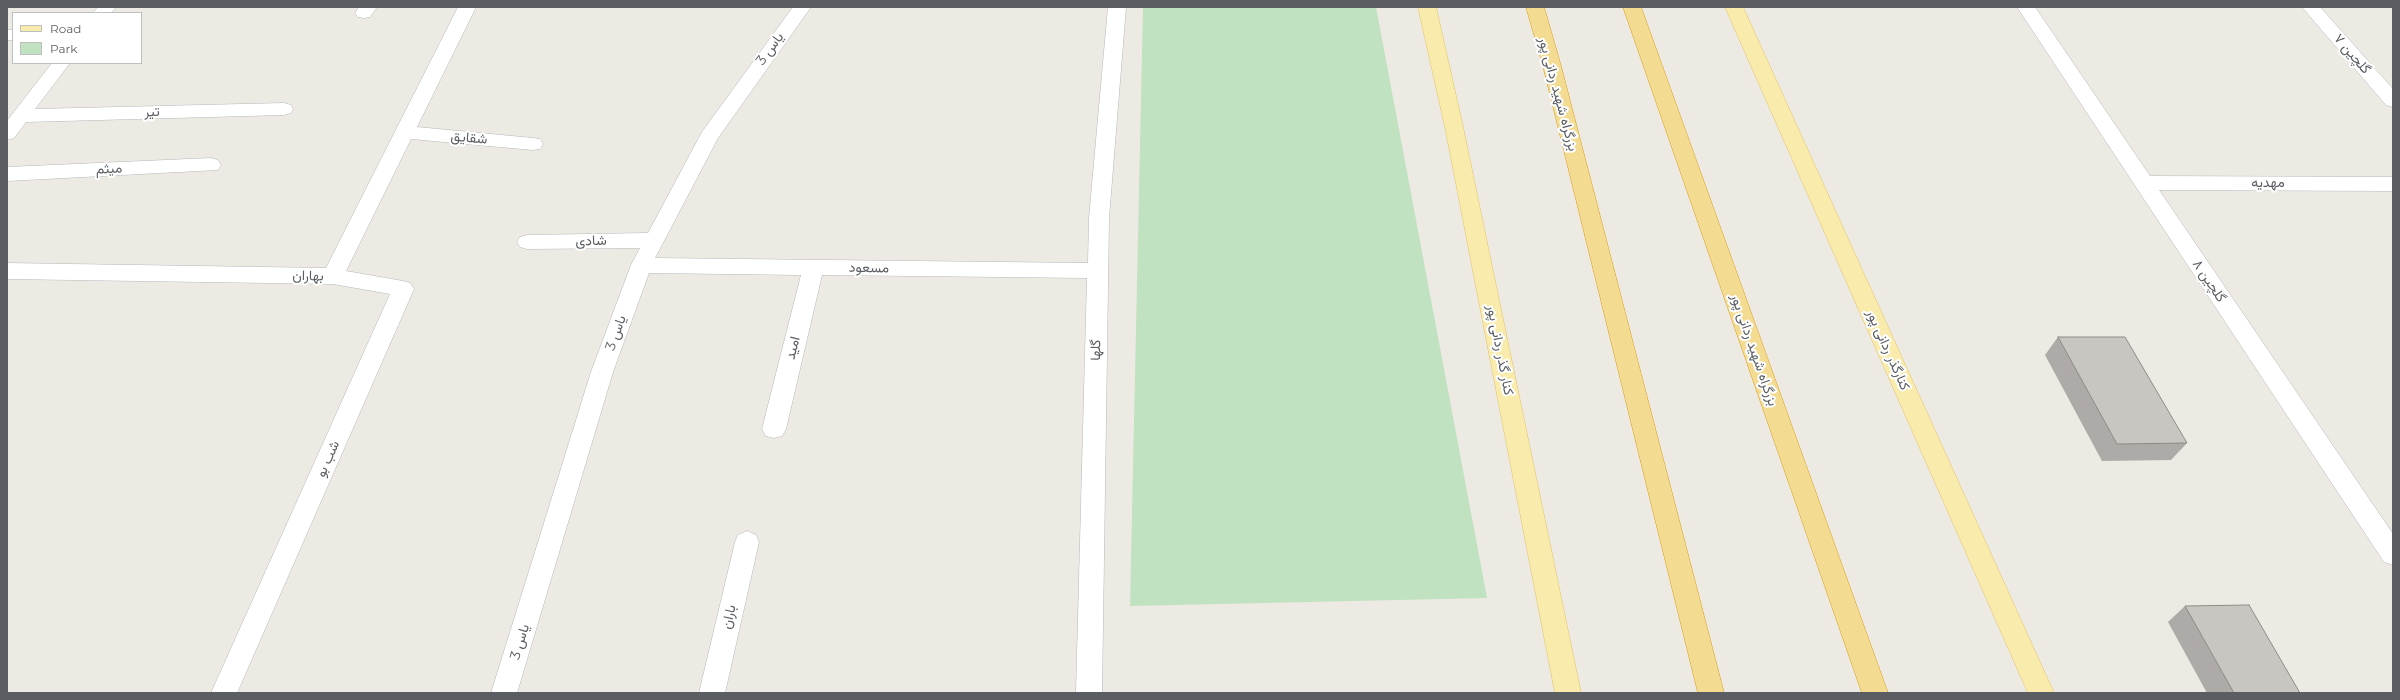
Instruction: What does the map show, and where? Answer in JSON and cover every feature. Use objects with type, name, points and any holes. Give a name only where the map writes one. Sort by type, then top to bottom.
[{"type":"highway","points":[[1521,7],[1552,66]]},
{"type":"highway","name":"بزرگراه شهید ردانی پور","points":[[1534,7],[1552,66],[1711,693]]},
{"type":"highway","name":"بزرگراه شهید ردانی پور","points":[[1632,7],[1875,693]]},
{"type":"main road","name":"کنار گذر ردانی پور","points":[[1427,7],[1456,135],[1568,693]]},
{"type":"main road","name":"کنارگذر ردانی پور","points":[[1734,7],[2041,693]]},
{"type":"street","name":"بهاران","points":[[7,271],[333,276],[467,7]]},
{"type":"street","name":"یاس 3","points":[[504,693],[602,372],[641,265],[709,136],[772,46],[802,7]]},
{"type":"street","name":"گلها","points":[[1089,693],[1099,218],[1117,7]]},
{"type":"street","name":"گلچین ۸","points":[[2026,7],[2393,554]]},
{"type":"street","name":"گلچین ۷","points":[[2311,7],[2393,101]]},
{"type":"street","points":[[7,134],[60,64]]},
{"type":"street","name":"تیر","points":[[20,116],[284,109]]},
{"type":"street","name":"شقایق","points":[[404,132],[533,144]]},
{"type":"street","name":"میثم","points":[[7,174],[211,165]]},
{"type":"street","name":"مهدیه","points":[[2144,183],[2393,184]]},
{"type":"street","name":"شادی","points":[[527,242],[654,240]]},
{"type":"street","name":"مسعود","points":[[641,265],[1097,271]]},
{"type":"street","name":"امید","points":[[774,429],[813,267]]},
{"type":"street","name":"شب بو","points":[[224,693],[403,289],[333,276]]},
{"type":"street","name":"باران","points":[[712,693],[747,542]]},
{"type":"green space","points":[[1143,7],[1376,7],[1487,598],[1130,606]]},
{"type":"building","points":[[2058,337],[2125,337],[2187,443],[2117,444]]},
{"type":"building","points":[[2249,605],[2300,693],[2234,693],[2185,606]]}]
